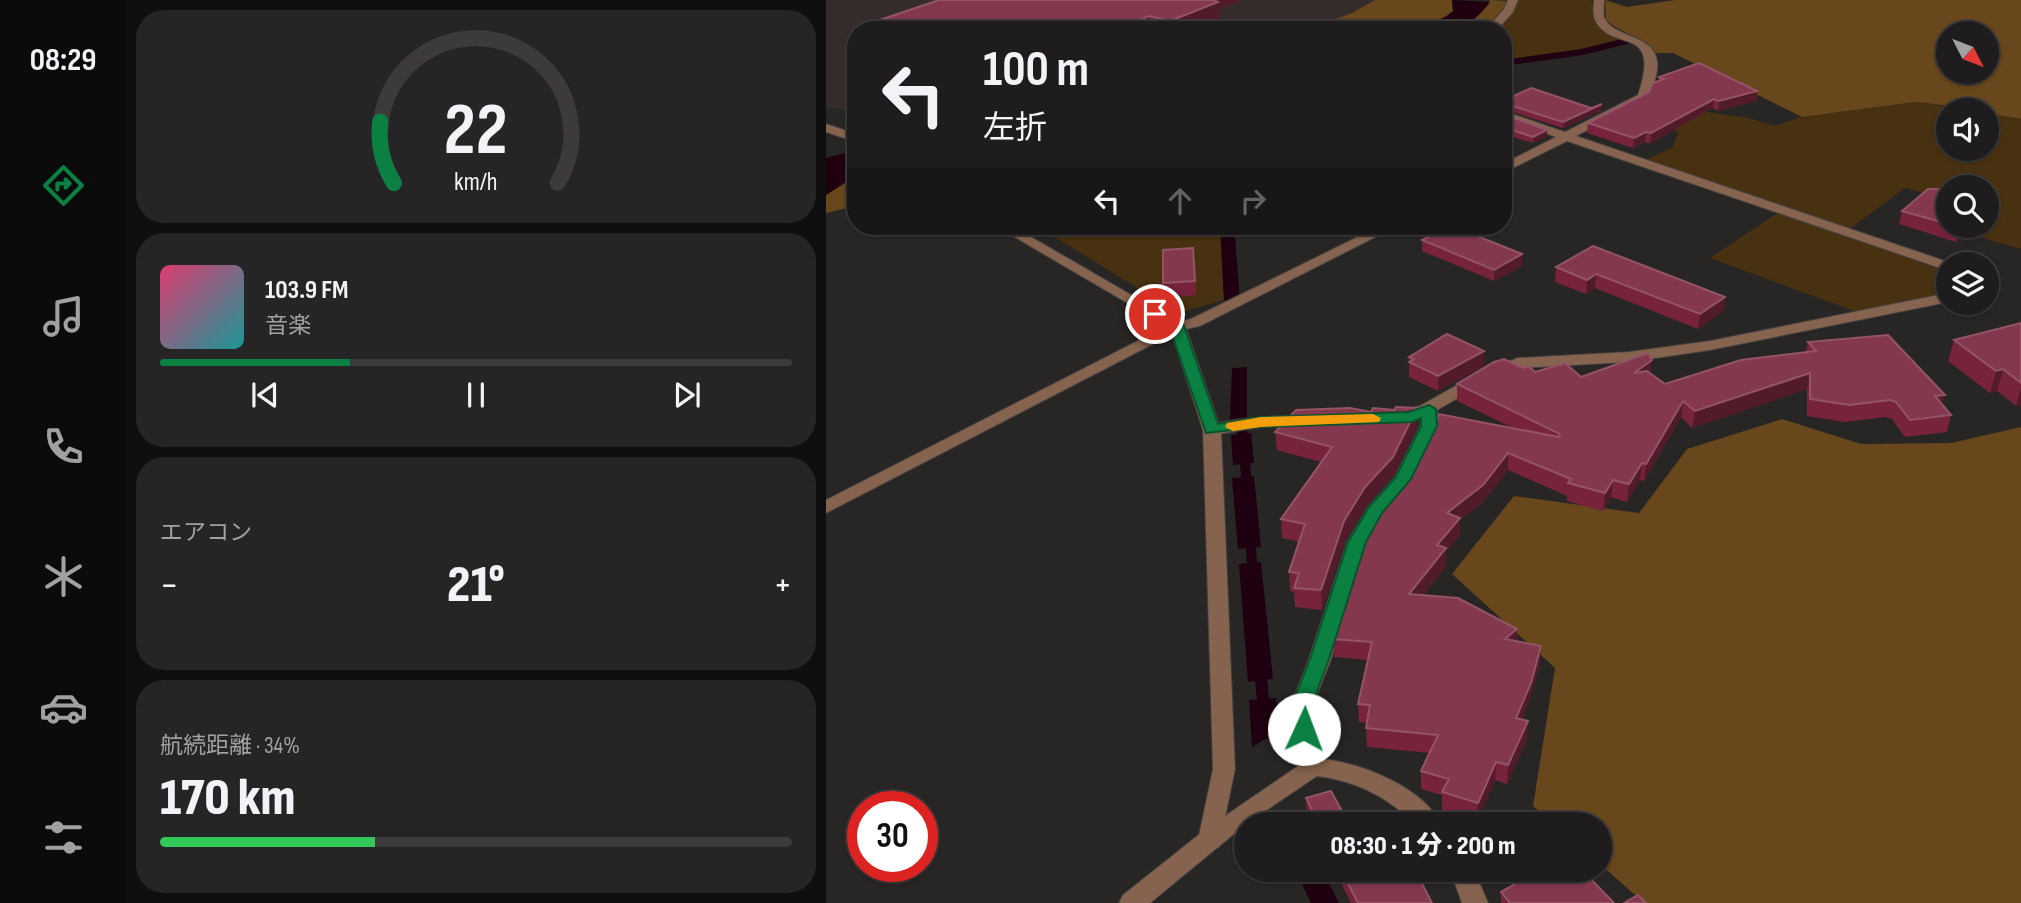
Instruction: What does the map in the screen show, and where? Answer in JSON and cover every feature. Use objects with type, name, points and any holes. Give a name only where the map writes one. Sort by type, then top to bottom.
[{"type":"street","points":[[1499,21],[1509,10],[1513,0]]},
{"type":"street","points":[[1512,164],[1643,97],[1653,74],[1647,50],[1639,41],[1605,25],[1599,15],[1599,0]]},
{"type":"street","points":[[1512,117],[1936,263]]},
{"type":"street","points":[[826,128],[847,135]]},
{"type":"street","points":[[1019,235],[1177,326],[1219,429],[1214,560],[1224,769],[1210,840]]},
{"type":"street","points":[[826,507],[1177,326],[1195,323],[1372,235]]},
{"type":"street","points":[[1371,418],[1412,417],[1486,373],[1518,363],[1628,357],[1791,332],[1936,300]]},
{"type":"street","points":[[1313,767],[1300,710],[1320,659],[1357,542],[1375,511],[1403,479],[1429,426],[1429,409]]},
{"type":"street","points":[[1219,429],[1256,423],[1329,420]]},
{"type":"street","points":[[1132,903],[1210,840],[1313,767],[1351,772],[1383,787],[1419,812]]},
{"type":"street","points":[[1467,882],[1475,903]]},
{"type":"shaded area","points":[[826,0],[1375,0],[1330,21],[847,21],[847,110],[826,107]]},
{"type":"shaded area","points":[[1375,0],[1452,0],[1453,11],[1436,21],[1330,21]]},
{"type":"shaded area","points":[[1452,0],[1490,2],[1471,21],[1435,21],[1453,11]]},
{"type":"shaded area","points":[[1490,0],[1509,1],[1493,21],[1471,21]]},
{"type":"shaded area","points":[[1517,0],[1590,0],[1595,2],[1599,21],[1630,39],[1600,48],[1512,61],[1512,21],[1505,21],[1513,13]]},
{"type":"shaded area","points":[[1605,0],[1627,7],[1675,0],[2021,0],[2021,119],[1999,115],[1999,98],[1936,98],[1936,104],[1915,102],[1802,117],[1673,53],[1654,53],[1644,43],[1606,20]]},
{"type":"shaded area","points":[[1915,102],[1936,105],[1936,161],[1999,161],[1999,115],[2021,119],[2021,249],[1982,238],[1999,238],[1999,175],[1936,175],[1936,196],[1905,188],[1848,230],[1646,160],[1673,147],[1678,134],[1671,126],[1701,111],[1748,118],[1775,126],[1802,117]]},
{"type":"shaded area","points":[[847,152],[847,182],[826,195],[826,158]]},
{"type":"shaded area","points":[[847,181],[847,208],[826,213],[826,195]]},
{"type":"shaded area","points":[[1779,212],[1936,264],[1936,298],[1862,314],[1710,258]]},
{"type":"shaded area","points":[[1052,235],[1220,235],[1224,300],[1178,313]]},
{"type":"shaded area","points":[[1220,235],[1235,235],[1240,300],[1224,300]]},
{"type":"shaded area","points":[[1247,367],[1247,419],[1230,420],[1232,368]]},
{"type":"shaded area","points":[[1782,419],[1861,444],[1951,443],[2021,427],[2021,903],[1644,903],[1612,875],[1612,812],[1540,812],[1533,806],[1555,668],[1452,574],[1514,496],[1639,513],[1687,449]]},
{"type":"shaded area","points":[[1251,433],[1254,463],[1233,465],[1231,435]]},
{"type":"shaded area","points":[[1254,476],[1261,547],[1238,549],[1232,478]]},
{"type":"shaded area","points":[[1261,562],[1273,679],[1248,682],[1239,564]]},
{"type":"shaded area","points":[[1276,698],[1279,731],[1252,747],[1249,700]]},
{"type":"shaded area","points":[[1301,882],[1328,882],[1339,903],[1311,903]]},
{"type":"building","points":[[939,0],[1218,2],[1170,21],[1149,16],[1138,21],[877,21]]},
{"type":"building","points":[[1699,63],[1757,91],[1719,101],[1714,99],[1651,133],[1646,132],[1634,138],[1588,123],[1649,92],[1653,83],[1664,79],[1659,77]]},
{"type":"building","points":[[1531,88],[1591,108],[1589,109],[1602,104],[1563,122],[1512,106],[1512,97]]},
{"type":"building","points":[[1512,117],[1547,130],[1533,137],[1512,130]]},
{"type":"building","points":[[1928,189],[1936,189],[1936,221],[1902,211]]},
{"type":"building","points":[[1432,235],[1474,235],[1522,254],[1494,270],[1422,240]]},
{"type":"building","points":[[1593,246],[1725,297],[1700,314],[1596,274],[1587,280],[1556,267]]},
{"type":"building","points":[[1193,248],[1195,281],[1163,283],[1163,250]]},
{"type":"building","points":[[2021,323],[2021,383],[2003,369],[1996,371],[1954,340]]},
{"type":"building","points":[[1447,334],[1484,351],[1438,376],[1409,362],[1414,359],[1409,357]]},
{"type":"building","points":[[1888,335],[1945,395],[1935,396],[1951,415],[1910,420],[1896,402],[1890,400],[1849,405],[1810,399],[1810,373],[1695,411],[1683,401],[1646,464],[1642,463],[1629,484],[1613,480],[1605,493],[1568,483],[1571,479],[1508,453],[1483,485],[1447,513],[1460,518],[1437,545],[1446,548],[1409,594],[1458,598],[1517,629],[1505,639],[1541,646],[1531,683],[1516,718],[1528,721],[1508,765],[1496,762],[1478,803],[1442,792],[1449,779],[1421,771],[1438,735],[1366,728],[1370,705],[1358,704],[1372,642],[1333,639],[1369,526],[1385,498],[1414,463],[1439,414],[1559,437],[1560,434],[1457,384],[1504,359],[1523,368],[1528,366],[1535,372],[1565,363],[1581,377],[1648,353],[1652,360],[1634,373],[1647,371],[1665,384],[1741,360],[1816,351],[1808,342]]},
{"type":"building","points":[[1396,407],[1417,408],[1393,457],[1365,487],[1344,521],[1321,590],[1294,588],[1299,573],[1289,572],[1305,524],[1281,519],[1332,447],[1275,432],[1296,410],[1350,408],[1371,412],[1373,408],[1394,410]]},
{"type":"building","points":[[1331,791],[1342,812],[1313,812],[1306,798]]},
{"type":"building","points":[[1347,882],[1421,882],[1432,903],[1358,903]]},
{"type":"building","points":[[1518,882],[1594,882],[1614,903],[1510,903],[1501,892]]},
{"type":"building","points":[[1638,895],[1646,903],[1624,903]]},
{"type":"waterway","points":[[1512,62],[1582,52],[1630,40]]},
{"type":"waterway","points":[[1241,418],[1247,487]]},
{"type":"waterway","points":[[1250,537],[1253,574]]},
{"type":"waterway","points":[[1260,669],[1264,710]]},
{"type":"slow traffic","points":[[1233,427],[1261,422],[1373,418]]},
{"type":"route","points":[[1155,314],[1177,326],[1212,430],[1261,422],[1412,417],[1429,409],[1429,426],[1403,479],[1375,511],[1357,542],[1320,659],[1300,710],[1304,729]]}]
